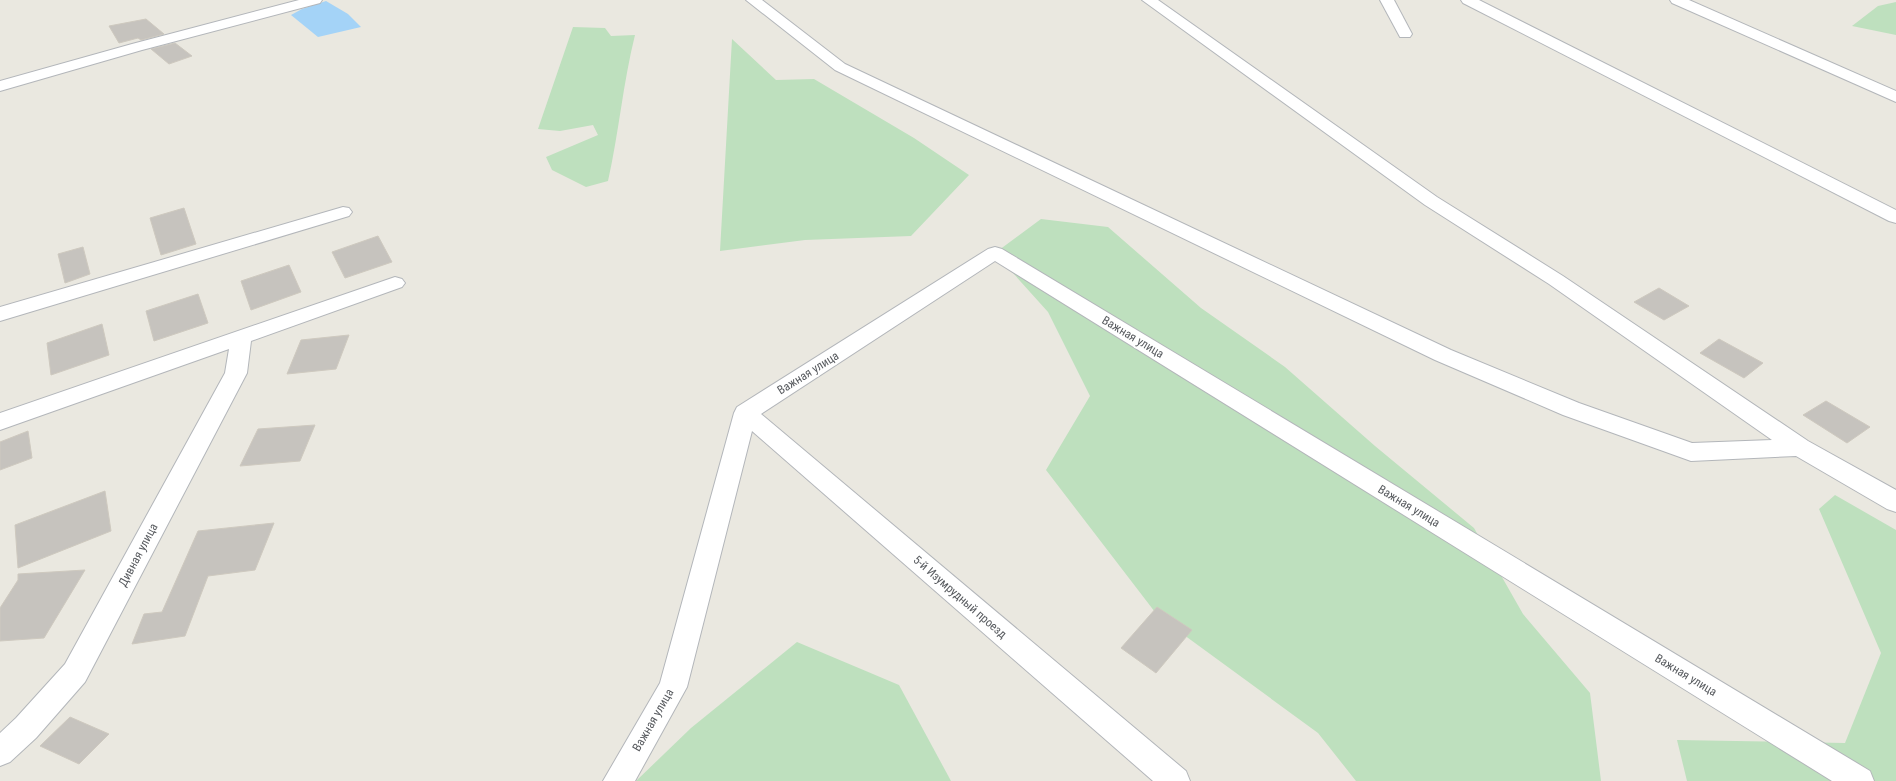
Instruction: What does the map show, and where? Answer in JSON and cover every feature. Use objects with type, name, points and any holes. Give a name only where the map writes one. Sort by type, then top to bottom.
[{"type":"street","points":[[0,86],[137,47],[315,0]]},
{"type":"street","points":[[753,0],[840,67],[1450,358],[1571,409],[1690,452],[1800,447]]},
{"type":"street","points":[[1149,0],[1431,200],[1562,284],[1800,447],[1896,502]]},
{"type":"street","points":[[1387,0],[1405,34]]},
{"type":"street","points":[[1468,0],[1896,217]]},
{"type":"street","points":[[1677,0],[1896,97]]},
{"type":"street","points":[[0,314],[343,212]]},
{"type":"street","name":"Важная улица","points":[[618,781],[672,687],[745,413],[995,253],[1859,781]]},
{"type":"street","points":[[0,422],[394,283]]},
{"type":"street","name":"Дивная улица","points":[[0,752],[26,728],[75,673],[236,373],[241,337]]},
{"type":"street","name":"5-й Изумрудный проезд","points":[[745,413],[1175,781]]},
{"type":"green space","points":[[1896,2],[1896,35],[1852,26],[1878,6]]},
{"type":"green space","points":[[573,27],[605,28],[611,36],[635,35],[627,71],[608,181],[586,187],[552,170],[546,157],[598,135],[593,125],[560,131],[538,129]]},
{"type":"green space","points":[[732,39],[776,80],[814,79],[914,138],[969,175],[911,236],[805,240],[720,251]]},
{"type":"green space","points":[[1041,219],[1108,227],[1201,308],[1285,367],[1375,446],[1474,528],[1523,614],[1590,693],[1601,781],[1356,781],[1318,733],[1158,616],[1046,470],[1090,396],[1048,312],[995,253]]},
{"type":"green space","points":[[1835,495],[1896,530],[1896,781],[1687,781],[1677,740],[1845,743],[1881,653],[1819,509]]},
{"type":"green space","points":[[797,642],[899,685],[951,781],[636,781],[691,728]]},
{"type":"water","points":[[326,1],[348,14],[361,27],[318,37],[291,15],[302,9]]},
{"type":"building","points":[[146,19],[164,34],[141,40],[138,38],[119,43],[109,26]]},
{"type":"building","points":[[175,43],[192,56],[169,64],[151,49]]},
{"type":"building","points":[[184,208],[196,244],[161,255],[150,218]]},
{"type":"building","points":[[378,236],[392,262],[345,278],[332,252]]},
{"type":"building","points":[[83,247],[90,274],[65,283],[58,254]]},
{"type":"building","points":[[289,265],[301,292],[251,310],[241,281]]},
{"type":"building","points":[[1659,288],[1689,306],[1664,320],[1634,302]]},
{"type":"building","points":[[198,294],[208,323],[154,341],[146,311]]},
{"type":"building","points":[[102,324],[109,355],[51,375],[47,343]]},
{"type":"building","points":[[349,335],[336,369],[287,374],[301,340]]},
{"type":"building","points":[[1719,339],[1763,363],[1744,378],[1700,353]]},
{"type":"building","points":[[1826,401],[1870,427],[1847,443],[1803,415]]},
{"type":"building","points":[[315,425],[300,461],[240,466],[258,429]]},
{"type":"building","points":[[28,431],[32,458],[0,470],[0,442]]},
{"type":"building","points":[[105,491],[111,531],[18,568],[15,525]]},
{"type":"building","points":[[274,523],[255,570],[208,576],[185,636],[132,644],[144,614],[162,612],[198,531]]},
{"type":"building","points":[[85,570],[44,638],[0,641],[0,608],[18,580],[18,574]]},
{"type":"building","points":[[1157,607],[1192,630],[1156,673],[1121,648]]},
{"type":"building","points":[[70,717],[109,734],[79,764],[40,746]]}]
